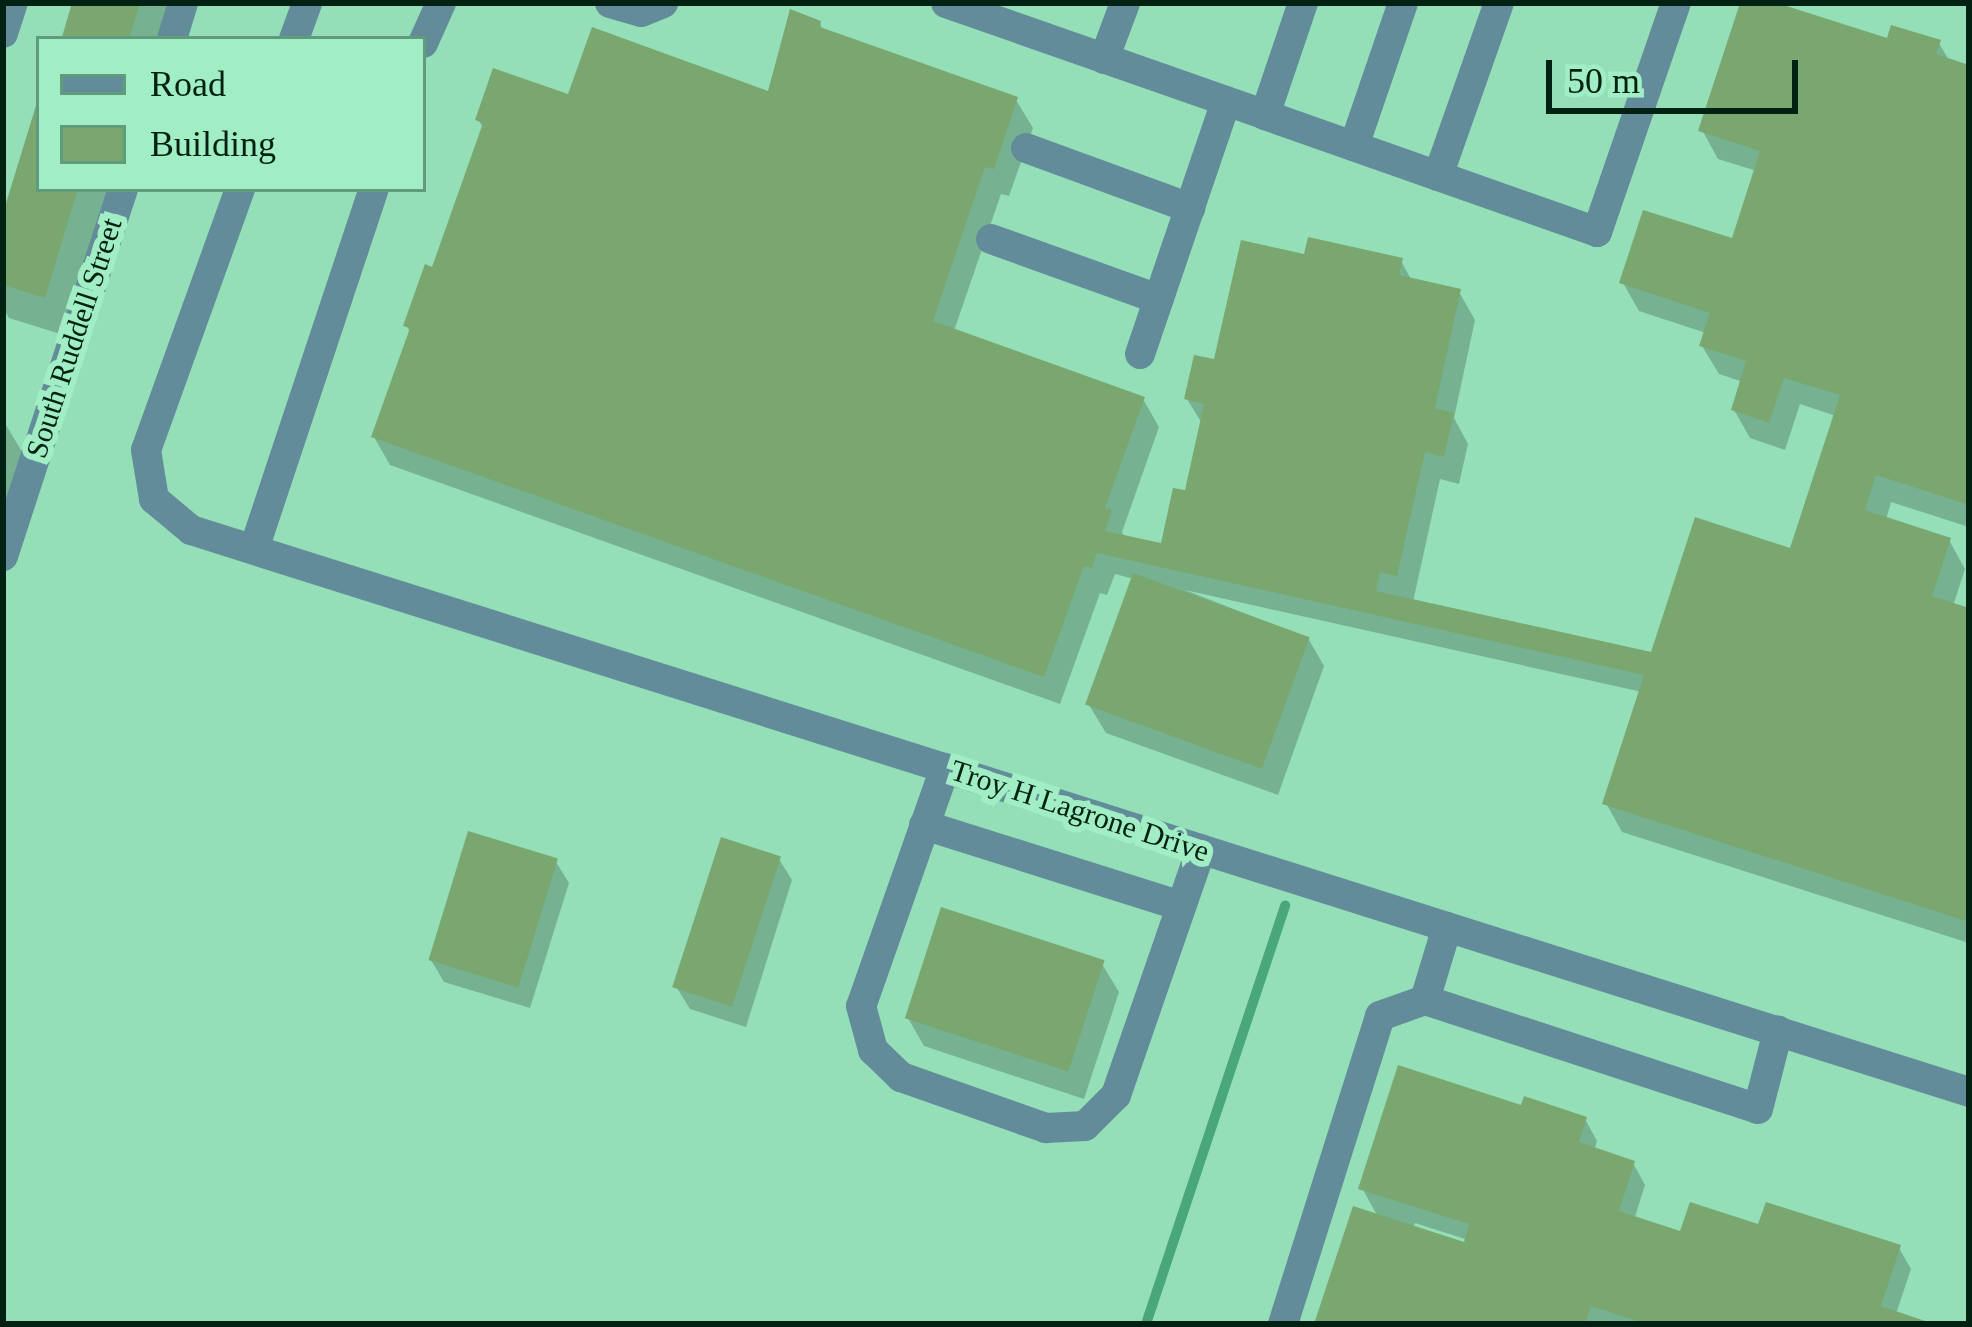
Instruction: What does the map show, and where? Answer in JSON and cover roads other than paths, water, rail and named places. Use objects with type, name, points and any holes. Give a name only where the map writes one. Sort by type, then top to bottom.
[{"type":"street","points":[[3,33],[13,3]]},
{"type":"street","points":[[173,36],[183,3]]},
{"type":"street","points":[[295,36],[307,3]]},
{"type":"street","points":[[426,36],[441,3]]},
{"type":"street","points":[[610,3],[641,13],[663,3]]},
{"type":"street","points":[[946,3],[1598,232],[1676,3]]},
{"type":"street","points":[[1104,58],[1125,3]]},
{"type":"street","points":[[1265,115],[1303,3]]},
{"type":"street","points":[[1354,146],[1403,3]]},
{"type":"street","points":[[1438,176],[1499,3]]},
{"type":"street","points":[[1140,353],[1226,101]]},
{"type":"street","points":[[1026,148],[1190,208]]},
{"type":"street","name":"South Ruddell Street","points":[[3,556],[122,192]]},
{"type":"street","name":"Troy H Lagrone Drive","points":[[239,192],[146,450],[154,500],[191,530],[1969,1091]]},
{"type":"street","points":[[254,549],[373,192]]},
{"type":"street","points":[[991,239],[1159,299]]},
{"type":"street","points":[[944,767],[861,1006],[873,1050],[901,1077],[1046,1128],[1085,1126],[1116,1095],[1201,849]]},
{"type":"street","points":[[924,824],[1181,906]]},
{"type":"street","points":[[1425,1000],[1447,926]]},
{"type":"street","points":[[1283,1324],[1380,1016],[1425,1000],[1758,1109],[1778,1031]]},
{"type":"waterway","points":[[1146,1324],[1285,906]]}]
